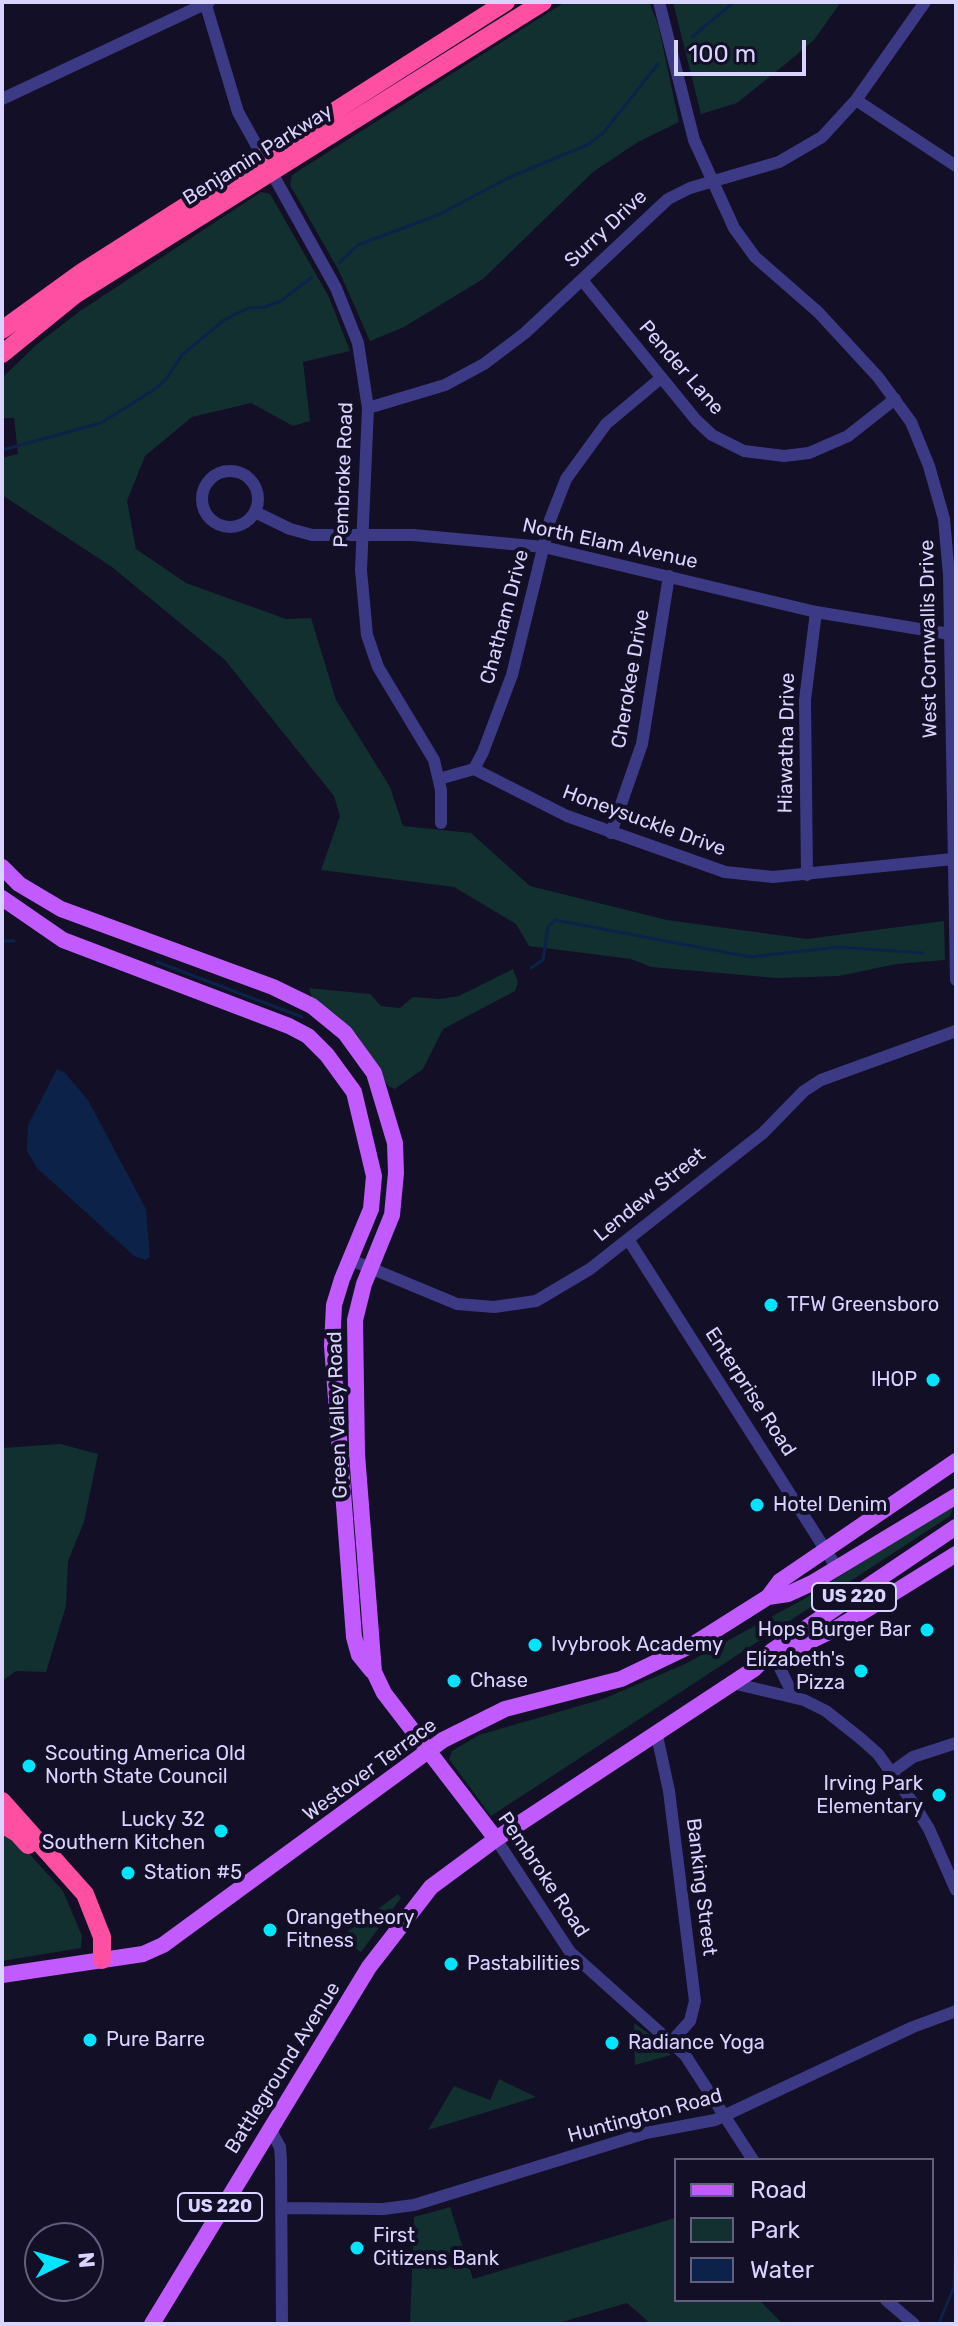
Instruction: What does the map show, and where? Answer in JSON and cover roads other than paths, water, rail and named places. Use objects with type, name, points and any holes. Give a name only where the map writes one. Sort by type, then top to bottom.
[{"type":"highway","name":"Benjamin Parkway","points":[[2,354],[76,294],[506,2]]},
{"type":"highway","name":"Benjamin Parkway","points":[[2,330],[82,272],[543,2]]},
{"type":"highway","points":[[2,362],[30,331]]},
{"type":"highway","points":[[2,1801],[85,1894],[102,1937],[102,1960]]},
{"type":"highway","points":[[2,1824],[17,1833],[72,1896],[102,1960]]},
{"type":"main road","name":"Green Valley Road","points":[[2,867],[19,884],[61,909],[273,987],[312,1006],[345,1033],[374,1073],[395,1143],[392,1215],[355,1320],[354,1372],[374,1672]]},
{"type":"main road","name":"Green Valley Road","points":[[2,898],[63,940],[265,1014],[308,1036],[327,1055],[354,1092],[374,1176],[371,1209],[334,1305],[333,1379],[354,1637],[359,1655],[429,1752]]},
{"type":"main road","name":"Westover Terrace","points":[[2,1975],[143,1954],[163,1945],[429,1752],[477,1721],[505,1709],[621,1679],[670,1657],[768,1597],[780,1581],[825,1548],[956,1461]]},
{"type":"main road","points":[[888,1537],[937,1496],[933,1476]]},
{"type":"main road","name":"Westover Terrace","points":[[768,1597],[788,1594],[837,1568],[956,1496]]},
{"type":"main road","name":"Battleground Avenue","points":[[754,1669],[772,1651],[956,1527]]},
{"type":"main road","points":[[796,1648],[932,1557],[956,1536]]},
{"type":"main road","points":[[796,1648],[849,1621],[956,1554]]},
{"type":"main road","name":"Battleground Avenue","points":[[152,2324],[369,1967],[410,1912],[445,1876],[496,1839],[656,1731],[754,1669],[796,1648]]},
{"type":"main road","name":"Pembroke Road","points":[[429,1752],[496,1839]]},
{"type":"street","name":"West Cornwallis Drive","points":[[659,2],[688,121],[711,182],[734,228],[755,257],[848,342],[895,399],[919,439],[948,504],[953,635],[956,980]]},
{"type":"street","name":"Surry Drive","points":[[368,408],[464,377],[525,333],[650,212],[668,199],[711,182],[779,162],[801,151],[836,125],[925,2]]},
{"type":"street","name":"Pembroke Road","points":[[206,3],[233,100],[266,167],[348,314],[358,343],[368,408],[362,537],[362,603],[367,635],[378,667],[425,742],[439,779],[441,823]]},
{"type":"street","points":[[2,99],[206,3]]},
{"type":"street","points":[[856,100],[956,166]]},
{"type":"street","name":"Pender Lane","points":[[582,280],[661,378],[712,435],[744,451],[764,456],[809,453],[848,436],[895,399]]},
{"type":"street","name":"Chatham Drive","points":[[474,769],[512,675],[559,494],[578,459],[606,424],[661,378]]},
{"type":"street","points":[[239,472],[254,484],[258,503],[255,512],[235,527],[217,524],[205,512],[202,495],[205,485],[220,473],[239,472]]},
{"type":"street","name":"North Elam Avenue","points":[[255,512],[290,529],[312,535],[413,535],[544,547],[816,612],[953,635]]},
{"type":"street","name":"Cherokee Drive","points":[[611,833],[642,744],[669,576]]},
{"type":"street","name":"Hiawatha Drive","points":[[807,875],[805,700],[816,612]]},
{"type":"street","points":[[439,779],[474,769]]},
{"type":"street","name":"Honeysuckle Drive","points":[[474,769],[543,806],[725,872],[773,877],[953,859]]},
{"type":"street","name":"Lendew Street","points":[[351,1260],[457,1304],[513,1305],[536,1301],[561,1289],[628,1239],[763,1133],[804,1091],[821,1080],[956,1031]]},
{"type":"street","name":"Enterprise Road","points":[[628,1239],[837,1568]]},
{"type":"street","points":[[776,1660],[794,1697]]},
{"type":"street","points":[[732,1683],[794,1697],[832,1715],[878,1754],[929,1829],[956,1890]]},
{"type":"street","name":"Banking Street","points":[[656,1731],[669,1791],[695,2001],[690,2021],[672,2041]]},
{"type":"street","points":[[892,1772],[913,1757],[956,1743]]},
{"type":"street","name":"Pembroke Road","points":[[496,1839],[570,1952],[672,2041],[752,2158]]},
{"type":"street","name":"Huntington Road","points":[[282,2208],[383,2209],[414,2205],[646,2133],[725,2116],[913,2027],[956,2011]]},
{"type":"street","points":[[270,2129],[280,2147],[282,2324]]},
{"type":"street","points":[[888,2302],[914,2324]]},
{"type":"water","points":[[57,1069],[64,1072],[88,1100],[146,1209],[150,1257],[145,1260],[134,1256],[37,1168],[27,1151],[28,1125]]},
{"type":"waterway","points":[[692,37],[734,2]]},
{"type":"waterway","points":[[339,263],[358,245],[438,215],[508,178],[589,144],[603,133],[658,64]]},
{"type":"waterway","points":[[2,450],[101,423],[155,389],[167,378],[182,355],[224,320],[248,308],[265,307],[281,301],[312,277]]},
{"type":"waterway","points":[[531,968],[543,960],[548,927],[555,920],[750,957],[839,947],[923,953]]},
{"type":"waterway","points":[[2,941],[14,941]]},
{"type":"waterway","points":[[157,962],[302,1017]]},
{"type":"waterway","points":[[939,2323],[954,2287],[956,2243]]},
{"type":"place","name":"TFW Greensboro","points":[[771,1305]]},
{"type":"place","name":"IHOP","points":[[933,1380]]},
{"type":"place","name":"Hotel Denim","points":[[757,1505]]},
{"type":"place","name":"Hops Burger Bar","points":[[927,1630]]},
{"type":"place","name":"Ivybrook Academy","points":[[535,1645]]},
{"type":"place","name":"Elizabeth's Pizza","points":[[861,1671]]},
{"type":"place","name":"Chase","points":[[454,1681]]},
{"type":"place","name":"Scouting America Old North State Council","points":[[29,1766]]},
{"type":"place","name":"Irving Park Elementary","points":[[939,1795]]},
{"type":"place","name":"Lucky 32 Southern Kitchen","points":[[221,1831]]},
{"type":"place","name":"Station #5","points":[[128,1873]]},
{"type":"place","name":"Orangetheory Fitness","points":[[270,1930]]},
{"type":"place","name":"Pastabilities","points":[[451,1964]]},
{"type":"place","name":"Pure Barre","points":[[90,2040]]},
{"type":"place","name":"Radiance Yoga","points":[[612,2043]]},
{"type":"place","name":"First Citizens Bank","points":[[357,2248]]}]
